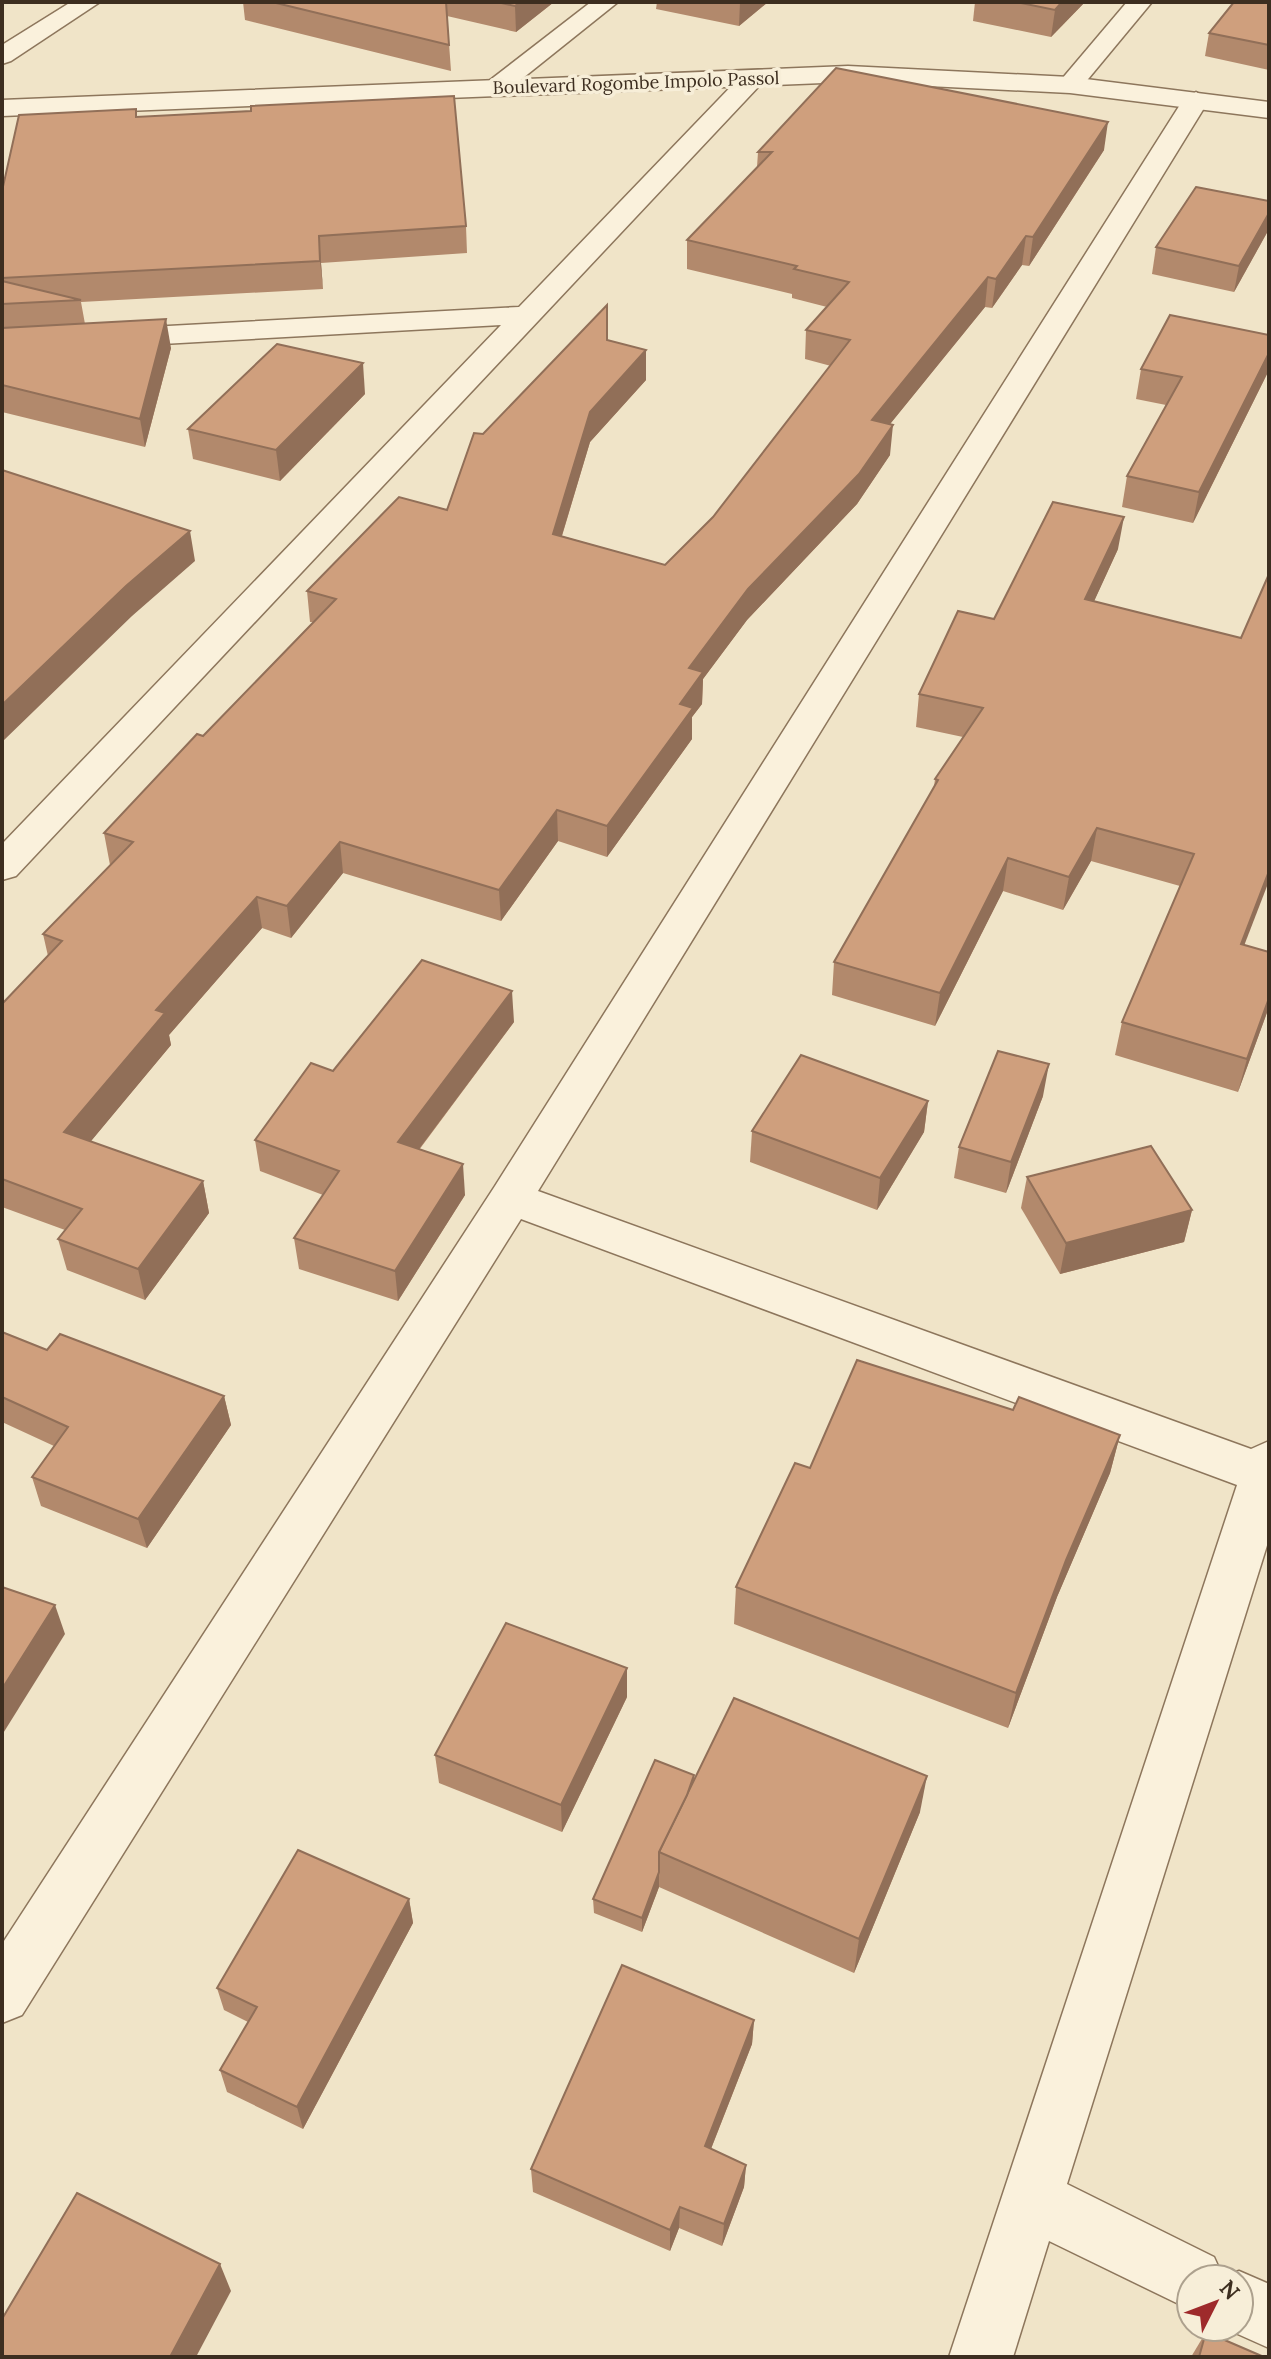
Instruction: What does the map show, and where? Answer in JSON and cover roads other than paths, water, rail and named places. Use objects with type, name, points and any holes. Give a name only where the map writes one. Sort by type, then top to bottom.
[{"type":"street","points":[[2,56],[88,2]]},
{"type":"street","points":[[494,89],[606,2]]},
{"type":"street","points":[[1070,85],[1140,2]]},
{"type":"street","name":"Boulevard Rogombe Impolo Passol","points":[[2,108],[904,75],[1070,85],[1269,110]]},
{"type":"street","points":[[2,867],[752,79]]},
{"type":"street","points":[[2,1995],[511,1198],[1196,100]]},
{"type":"street","points":[[2,344],[530,315]]},
{"type":"street","points":[[511,1198],[1268,1470],[981,2357]]},
{"type":"street","points":[[1031,2199],[1175,2271]]}]
